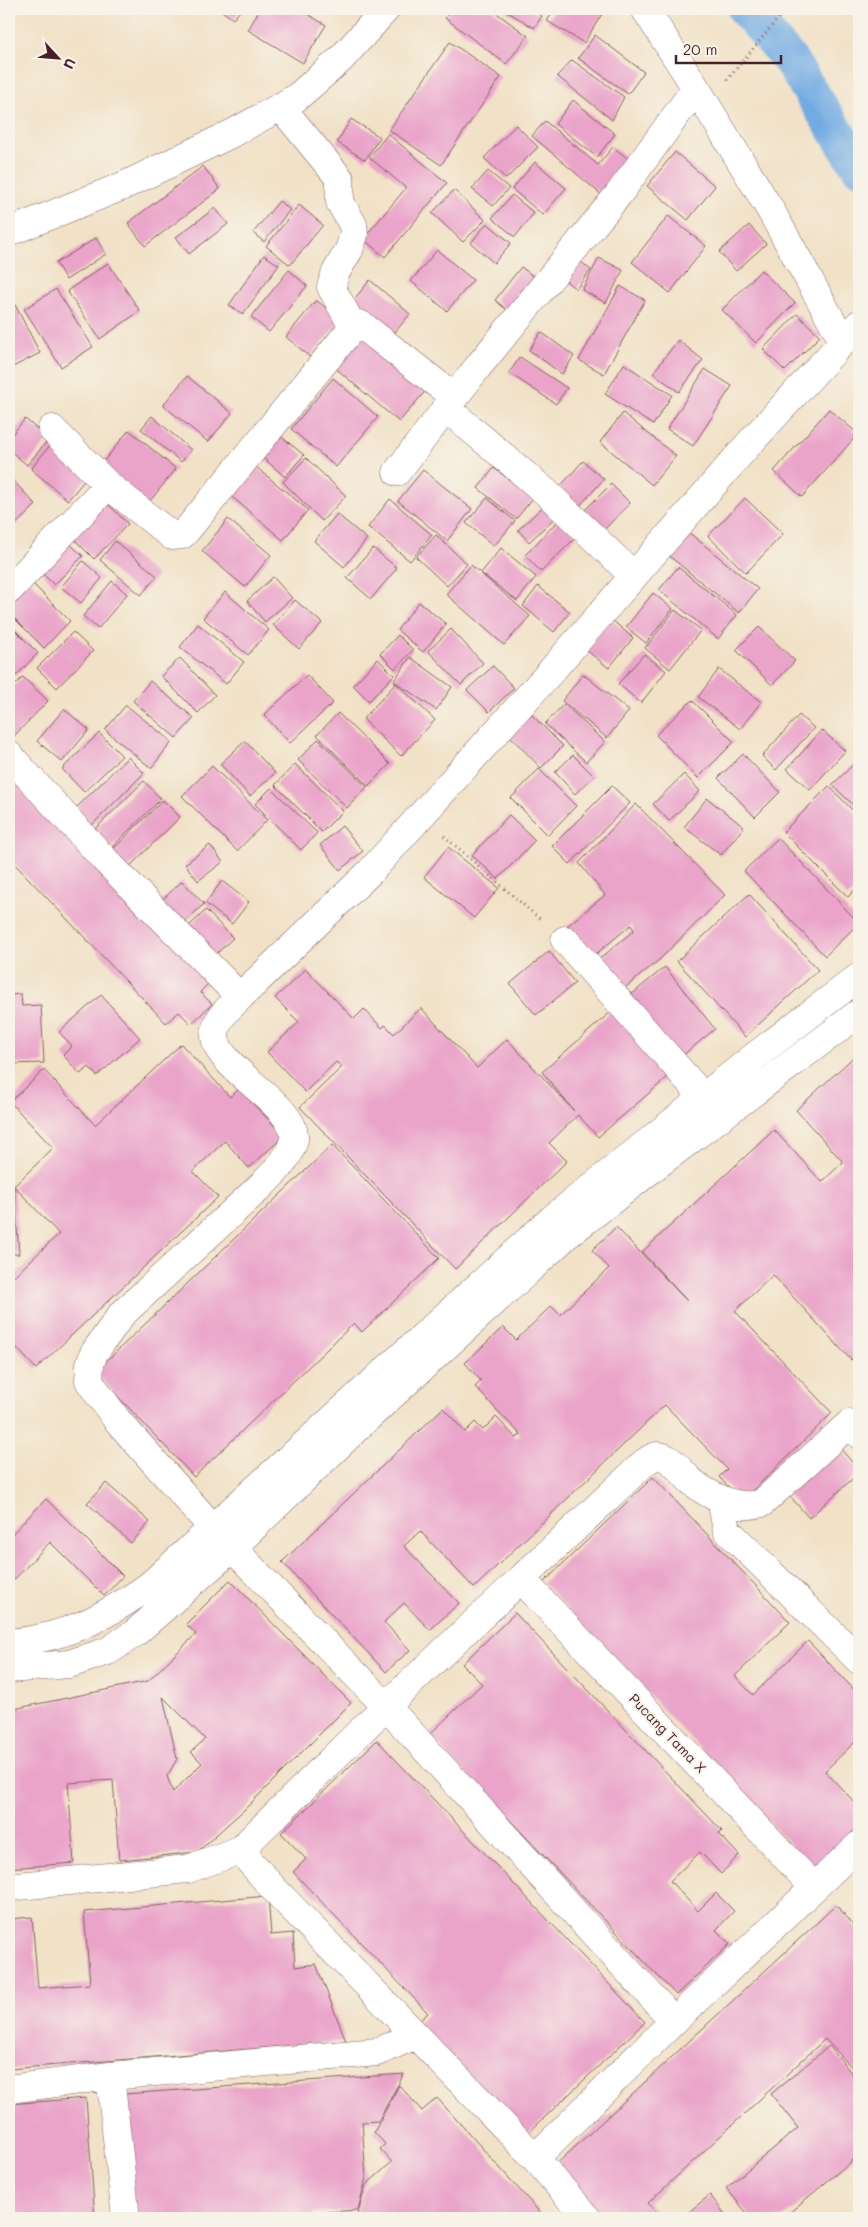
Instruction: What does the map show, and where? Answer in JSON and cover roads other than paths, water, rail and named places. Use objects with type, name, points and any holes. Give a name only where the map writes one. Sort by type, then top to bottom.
[{"type":"street","points":[[9,232],[123,186],[235,132],[281,107],[296,98],[341,60],[386,9]]},
{"type":"street","points":[[645,9],[771,211],[851,332],[747,446],[545,678],[370,872],[224,1012],[215,1035],[217,1044],[246,1078],[286,1114],[293,1124],[294,1137],[290,1152],[280,1167],[262,1186],[121,1315],[94,1353],[88,1372],[89,1381],[117,1420],[212,1527],[386,1706],[674,2021]]},
{"type":"street","points":[[397,472],[450,402],[618,195],[696,88]]},
{"type":"street","points":[[281,107],[340,179],[340,202],[353,225],[354,235],[331,287],[353,327]]},
{"type":"street","points":[[52,429],[108,485],[172,536],[182,535],[353,327],[358,324],[363,326],[450,402],[634,576]]},
{"type":"street","points":[[9,590],[108,485]]},
{"type":"street","points":[[9,755],[113,868],[240,997]]},
{"type":"street","points":[[565,940],[712,1107]]},
{"type":"street","points":[[712,1107],[859,976]]},
{"type":"street","points":[[9,1669],[69,1664],[108,1651],[135,1633],[232,1548],[362,1423],[491,1290],[552,1219],[712,1107],[859,1013]]},
{"type":"street","points":[[9,1643],[32,1641],[65,1632],[91,1622],[149,1586],[212,1527],[491,1290]]},
{"type":"street","points":[[9,1887],[188,1869],[240,1850],[386,1706],[644,1463],[654,1457],[664,1457],[691,1481],[721,1499],[746,1506],[762,1503],[856,1425]]},
{"type":"street","points":[[721,1499],[726,1530],[859,1660]]},
{"type":"street","name":"Pucang Tama X","points":[[521,1578],[814,1887]]},
{"type":"street","points":[[535,2158],[674,2021],[859,1845]]},
{"type":"street","points":[[240,1850],[273,1888],[535,2158],[587,2218]]},
{"type":"street","points":[[9,2089],[110,2076],[377,2052],[416,2035]]},
{"type":"street","points":[[110,2076],[126,2218]]},
{"type":"waterway","points":[[745,9],[790,60],[859,167]]}]
